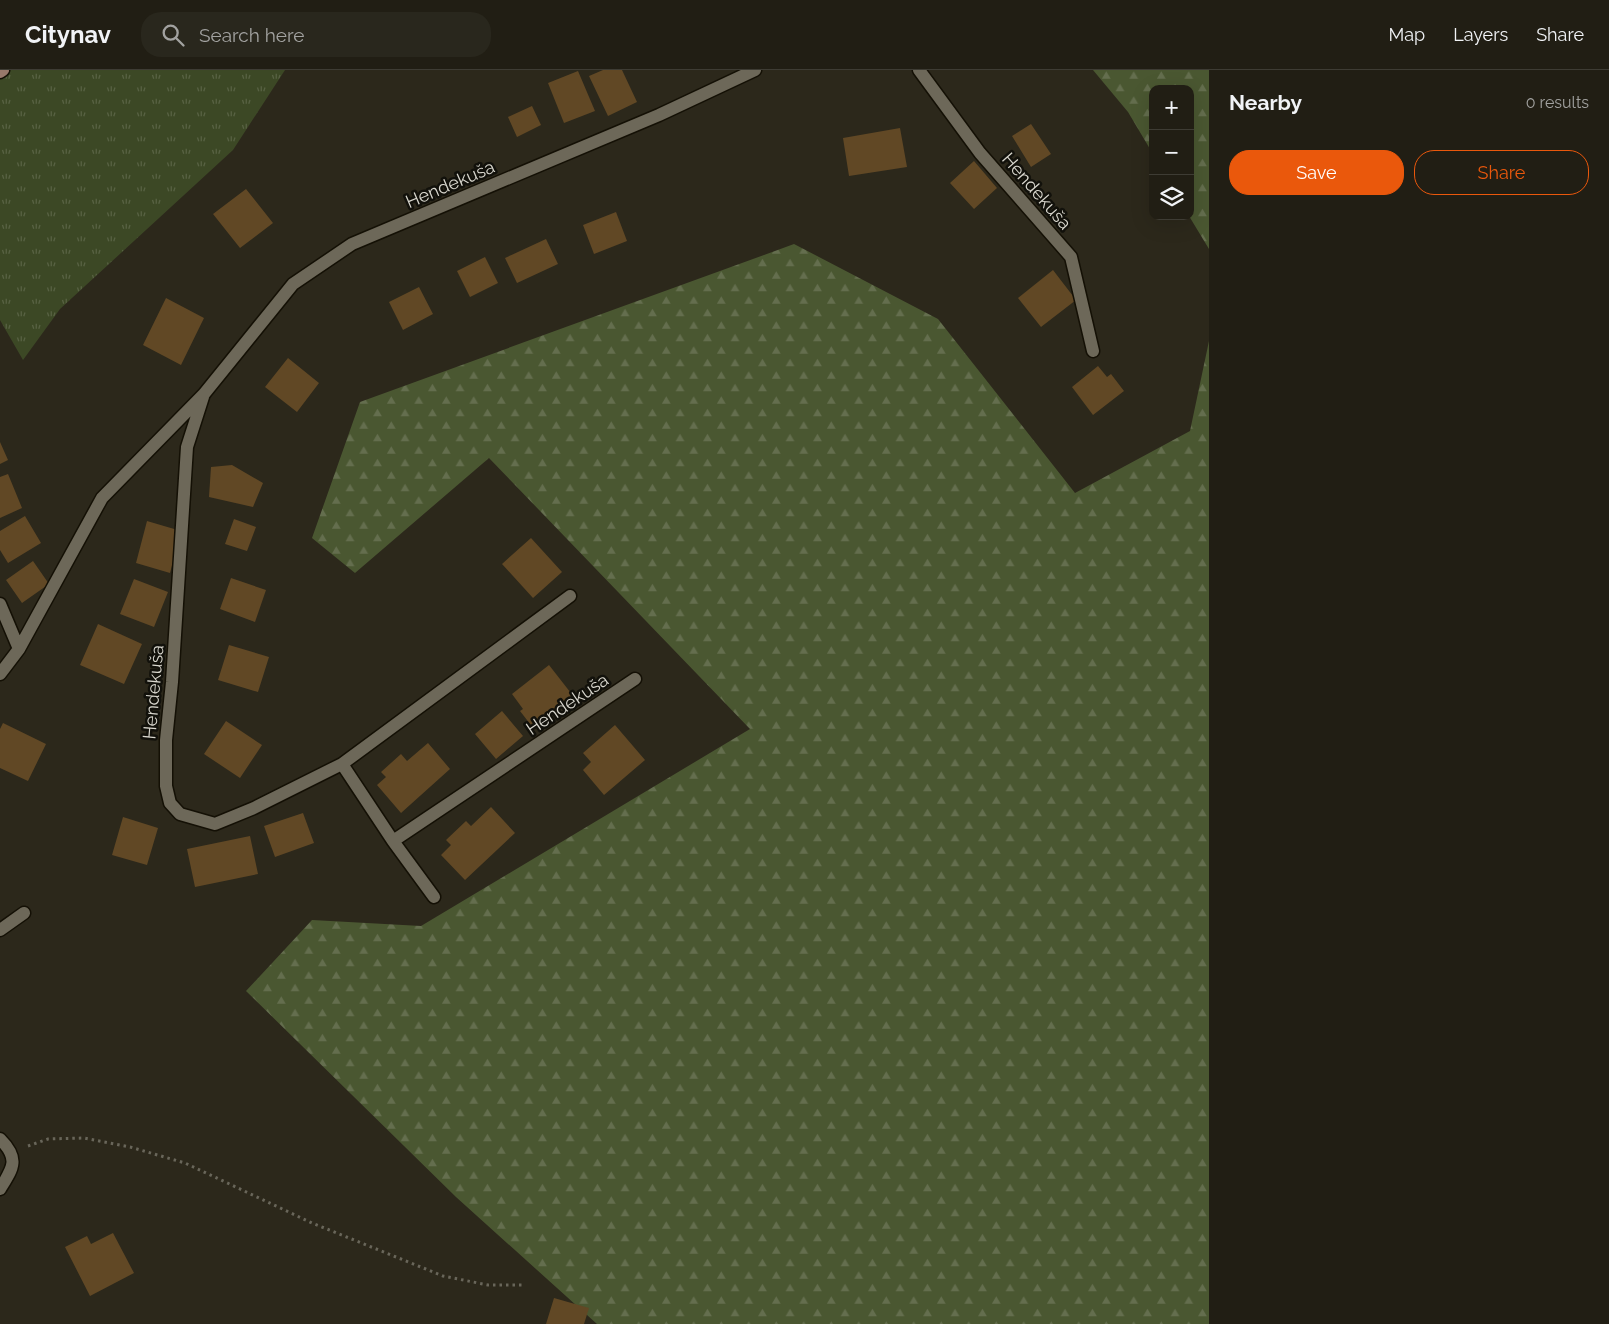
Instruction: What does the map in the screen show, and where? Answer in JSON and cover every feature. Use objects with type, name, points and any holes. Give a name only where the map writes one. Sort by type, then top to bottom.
[{"type":"street","name":"Hendekuša","points":[[0,674],[19,648],[102,498],[204,394],[293,284],[352,244],[659,115],[755,70]]},
{"type":"street","name":"Hendekuša","points":[[919,70],[980,153],[1071,257],[1093,351]]},
{"type":"street","name":"Hendekuša","points":[[204,394],[187,448],[172,682],[166,740],[166,786],[170,803],[180,814],[215,824],[254,808],[342,764],[570,596]]},
{"type":"street","points":[[0,604],[19,648]]},
{"type":"street","name":"Hendekuša","points":[[393,841],[636,679]]},
{"type":"street","points":[[342,764],[393,841],[434,897]]},
{"type":"street","points":[[0,930],[24,913]]},
{"type":"street","points":[[0,1139],[11,1152],[13,1169],[0,1189]]},
{"type":"path","points":[[11,1152],[48,1139],[84,1138],[130,1147],[185,1163],[312,1223],[443,1276],[488,1285],[523,1285]]},
{"type":"green space","points":[[0,70],[285,70],[233,150],[60,309],[23,360],[0,320]]},
{"type":"green space","points":[[1093,70],[1209,70],[1209,249],[1191,220],[1194,220],[1194,85],[1149,85],[1149,147],[1128,112]]},
{"type":"green space","points":[[794,244],[938,319],[1075,493],[1190,431],[1209,341],[1209,1324],[597,1324],[456,1197],[246,991],[312,920],[421,926],[750,729],[489,458],[355,573],[312,538],[360,402]]},
{"type":"building","points":[[603,70],[622,70],[637,102],[608,116],[589,76]]},
{"type":"building","points":[[578,71],[595,111],[564,123],[548,83]]},
{"type":"building","points":[[532,106],[541,125],[517,137],[508,117]]},
{"type":"building","points":[[1031,124],[1051,154],[1031,167],[1012,136]]},
{"type":"building","points":[[900,128],[907,167],[849,176],[843,138]]},
{"type":"building","points":[[974,161],[997,188],[974,209],[950,183]]},
{"type":"building","points":[[246,189],[273,223],[240,248],[213,214]]},
{"type":"building","points":[[616,212],[627,241],[594,254],[583,225]]},
{"type":"building","points":[[546,239],[558,264],[517,283],[505,258]]},
{"type":"building","points":[[485,257],[498,283],[470,297],[457,271]]},
{"type":"building","points":[[1053,270],[1076,300],[1041,327],[1018,298]]},
{"type":"building","points":[[419,287],[433,314],[403,330],[389,302]]},
{"type":"building","points":[[166,298],[204,318],[181,365],[143,345]]},
{"type":"building","points":[[288,358],[319,383],[297,412],[265,387]]},
{"type":"building","points":[[1098,366],[1107,377],[1111,374],[1124,391],[1093,415],[1072,387]]},
{"type":"building","points":[[0,442],[8,460],[0,464]]},
{"type":"building","points":[[232,465],[263,483],[253,507],[209,497],[211,467]]},
{"type":"building","points":[[8,474],[22,508],[0,518],[0,477]]},
{"type":"building","points":[[25,516],[41,543],[8,563],[0,550],[0,531]]},
{"type":"building","points":[[234,519],[256,527],[247,551],[225,544]]},
{"type":"building","points":[[147,521],[181,531],[170,573],[136,563]]},
{"type":"building","points":[[531,538],[562,572],[533,598],[502,564]]},
{"type":"building","points":[[33,561],[49,584],[22,603],[6,580]]},
{"type":"building","points":[[231,578],[266,590],[255,622],[220,609]]},
{"type":"building","points":[[134,579],[168,592],[154,627],[120,614]]},
{"type":"building","points":[[98,624],[142,644],[124,684],[80,665]]},
{"type":"building","points":[[229,645],[269,657],[258,692],[218,680]]},
{"type":"building","points":[[549,665],[574,697],[534,729],[520,711],[523,709],[512,694]]},
{"type":"building","points":[[502,711],[523,736],[496,759],[475,734]]},
{"type":"building","points":[[226,721],[262,745],[240,778],[204,754]]},
{"type":"building","points":[[3,723],[46,744],[28,781],[0,768],[0,729]]},
{"type":"building","points":[[615,725],[645,760],[604,795],[583,770],[591,762],[583,753]]},
{"type":"building","points":[[428,743],[450,769],[401,813],[377,785],[386,777],[381,772],[401,754],[407,761]]},
{"type":"building","points":[[491,807],[515,833],[465,880],[441,855],[451,845],[446,840],[466,821],[471,826]]},
{"type":"building","points":[[303,813],[314,843],[275,857],[264,826]]},
{"type":"building","points":[[123,817],[158,828],[147,865],[112,855]]},
{"type":"building","points":[[250,836],[258,874],[195,887],[187,849]]},
{"type":"building","points":[[113,1233],[134,1273],[90,1296],[65,1247],[87,1236],[91,1244]]},
{"type":"building","points":[[554,1298],[589,1308],[584,1324],[546,1324]]}]
